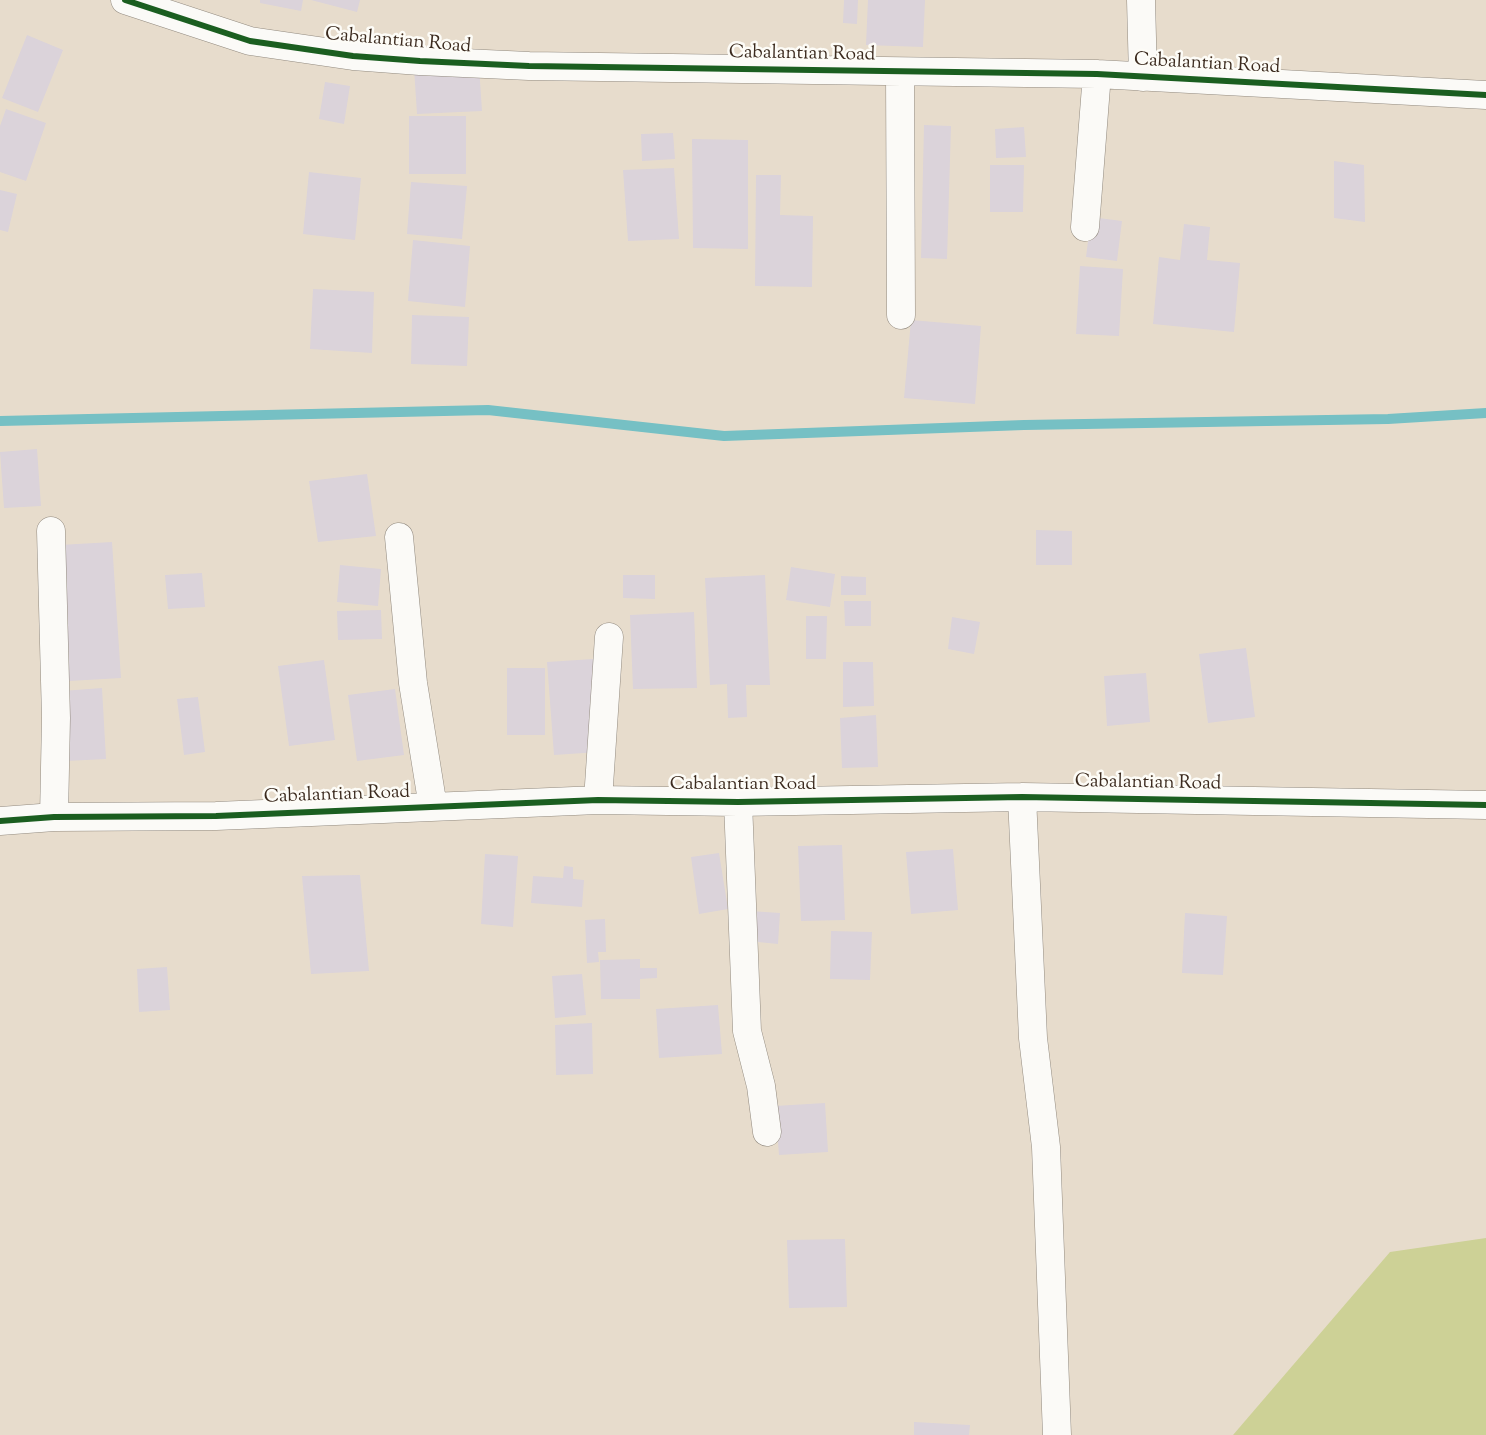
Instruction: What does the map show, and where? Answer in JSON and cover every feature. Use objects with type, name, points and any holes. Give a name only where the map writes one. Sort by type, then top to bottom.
[{"type":"street","name":"Cabalantian Road","points":[[125,0],[250,41],[353,56],[529,66],[1097,74],[1486,95]]},
{"type":"street","points":[[1141,0],[1143,77]]},
{"type":"street","points":[[900,72],[900,315]]},
{"type":"street","points":[[1086,227],[1097,74]]},
{"type":"street","points":[[51,531],[56,718],[54,817]]},
{"type":"street","points":[[399,537],[413,683],[433,808]]},
{"type":"street","points":[[598,800],[609,637]]},
{"type":"street","name":"Cabalantian Road","points":[[0,821],[54,817],[216,816],[598,800],[738,802],[1022,797],[1486,805]]},
{"type":"street","points":[[1022,797],[1033,1038],[1046,1147],[1057,1435]]},
{"type":"street","points":[[738,802],[747,1031],[761,1086],[767,1132]]},
{"type":"green space","points":[[1486,1238],[1486,1435],[1233,1435],[1390,1252]]},
{"type":"building","points":[[260,0],[303,0],[301,11],[260,3]]},
{"type":"building","points":[[311,0],[360,0],[357,12]]},
{"type":"building","points":[[844,0],[858,0],[857,24],[843,23]]},
{"type":"building","points":[[868,0],[925,0],[923,47],[866,45]]},
{"type":"building","points":[[27,35],[63,50],[38,112],[2,98]]},
{"type":"building","points":[[479,66],[482,111],[417,114],[414,68]]},
{"type":"building","points":[[325,82],[350,86],[344,124],[319,119]]},
{"type":"building","points":[[6,109],[46,123],[26,181],[0,172],[0,126]]},
{"type":"building","points":[[409,116],[466,116],[466,174],[409,174]]},
{"type":"building","points":[[924,125],[951,126],[947,259],[921,258]]},
{"type":"building","points":[[1024,127],[1026,157],[996,158],[995,129]]},
{"type":"building","points":[[673,133],[675,159],[642,161],[641,134]]},
{"type":"building","points":[[692,139],[748,140],[748,249],[693,248]]},
{"type":"building","points":[[1334,161],[1364,165],[1365,222],[1334,218]]},
{"type":"building","points":[[990,165],[1024,165],[1023,212],[990,212]]},
{"type":"building","points":[[674,168],[679,239],[628,241],[623,170]]},
{"type":"building","points":[[309,172],[361,178],[355,240],[303,234]]},
{"type":"building","points":[[756,175],[781,175],[780,215],[813,216],[812,287],[755,286]]},
{"type":"building","points":[[411,182],[467,186],[462,239],[407,234]]},
{"type":"building","points":[[0,190],[17,194],[8,232],[0,230]]},
{"type":"building","points":[[1091,217],[1122,221],[1117,261],[1086,257]]},
{"type":"building","points":[[1184,224],[1210,227],[1207,260],[1240,263],[1234,332],[1153,324],[1159,257],[1180,260]]},
{"type":"building","points":[[413,240],[470,246],[465,307],[408,301]]},
{"type":"building","points":[[1080,266],[1123,269],[1119,336],[1076,334]]},
{"type":"building","points":[[313,289],[374,292],[372,353],[310,349]]},
{"type":"building","points":[[412,315],[469,317],[467,366],[411,364]]},
{"type":"building","points":[[911,320],[981,326],[975,404],[904,398]]},
{"type":"building","points":[[37,449],[41,506],[4,508],[0,452]]},
{"type":"building","points":[[367,474],[376,536],[318,542],[309,481]]},
{"type":"building","points":[[1036,530],[1072,531],[1072,565],[1036,565]]},
{"type":"building","points":[[112,542],[121,678],[69,681],[60,545]]},
{"type":"building","points":[[340,565],[381,569],[378,606],[337,602]]},
{"type":"building","points":[[791,567],[835,574],[830,607],[786,600]]},
{"type":"building","points":[[202,573],[205,607],[168,609],[165,575]]},
{"type":"building","points":[[623,575],[655,575],[655,599],[623,598]]},
{"type":"building","points":[[765,575],[770,685],[746,685],[747,717],[728,718],[727,684],[710,685],[705,578]]},
{"type":"building","points":[[841,576],[866,577],[866,595],[841,595]]},
{"type":"building","points":[[844,601],[871,601],[871,626],[845,626]]},
{"type":"building","points":[[381,610],[382,639],[338,640],[337,611]]},
{"type":"building","points":[[694,612],[697,688],[633,689],[630,615]]},
{"type":"building","points":[[806,616],[827,616],[826,659],[806,659]]},
{"type":"building","points":[[952,617],[980,622],[974,654],[948,649]]},
{"type":"building","points":[[1246,648],[1255,717],[1208,723],[1199,654]]},
{"type":"building","points":[[593,659],[599,752],[554,755],[547,662]]},
{"type":"building","points":[[324,660],[335,740],[289,746],[278,666]]},
{"type":"building","points":[[843,662],[873,662],[874,706],[843,707]]},
{"type":"building","points":[[507,668],[545,668],[545,735],[507,735]]},
{"type":"building","points":[[1146,673],[1150,722],[1107,726],[1104,676]]},
{"type":"building","points":[[102,688],[106,759],[66,761],[62,691]]},
{"type":"building","points":[[395,689],[404,755],[357,761],[348,695]]},
{"type":"building","points":[[198,697],[205,752],[184,755],[177,699]]},
{"type":"building","points":[[876,715],[878,767],[842,768],[840,718]]},
{"type":"building","points":[[842,845],[845,920],[801,921],[798,846]]},
{"type":"building","points":[[953,849],[958,910],[911,914],[906,852]]},
{"type":"building","points":[[719,853],[728,909],[699,914],[691,857]]},
{"type":"building","points":[[485,854],[518,856],[513,927],[481,924]]},
{"type":"building","points":[[564,866],[573,867],[573,879],[584,880],[582,907],[531,903],[533,876],[563,878]]},
{"type":"building","points":[[360,875],[369,971],[311,974],[302,876]]},
{"type":"building","points":[[750,911],[780,913],[778,944],[748,941]]},
{"type":"building","points":[[1185,913],[1227,916],[1223,975],[1182,973]]},
{"type":"building","points":[[605,919],[606,952],[598,952],[599,962],[587,963],[585,920]]},
{"type":"building","points":[[831,931],[872,932],[870,980],[830,979]]},
{"type":"building","points":[[640,959],[640,968],[657,968],[657,978],[640,979],[640,999],[601,999],[600,960]]},
{"type":"building","points":[[167,967],[170,1010],[139,1012],[137,969]]},
{"type":"building","points":[[582,974],[586,1015],[555,1018],[552,976]]},
{"type":"building","points":[[718,1005],[722,1054],[659,1058],[656,1009]]},
{"type":"building","points":[[592,1023],[593,1074],[556,1075],[555,1025]]},
{"type":"building","points":[[825,1103],[828,1152],[779,1155],[775,1106]]},
{"type":"building","points":[[845,1239],[847,1307],[789,1308],[787,1240]]},
{"type":"building","points":[[914,1422],[970,1425],[969,1435],[914,1435]]},
{"type":"waterway","points":[[0,421],[488,410],[724,436],[1024,425],[1388,419],[1486,413]]},
{"type":"cycle path","points":[[125,0],[250,41],[353,56],[420,61],[529,66],[1097,74],[1486,95]]},
{"type":"cycle path","points":[[0,821],[54,817],[216,816],[598,800],[738,802],[1022,797],[1486,805]]}]
